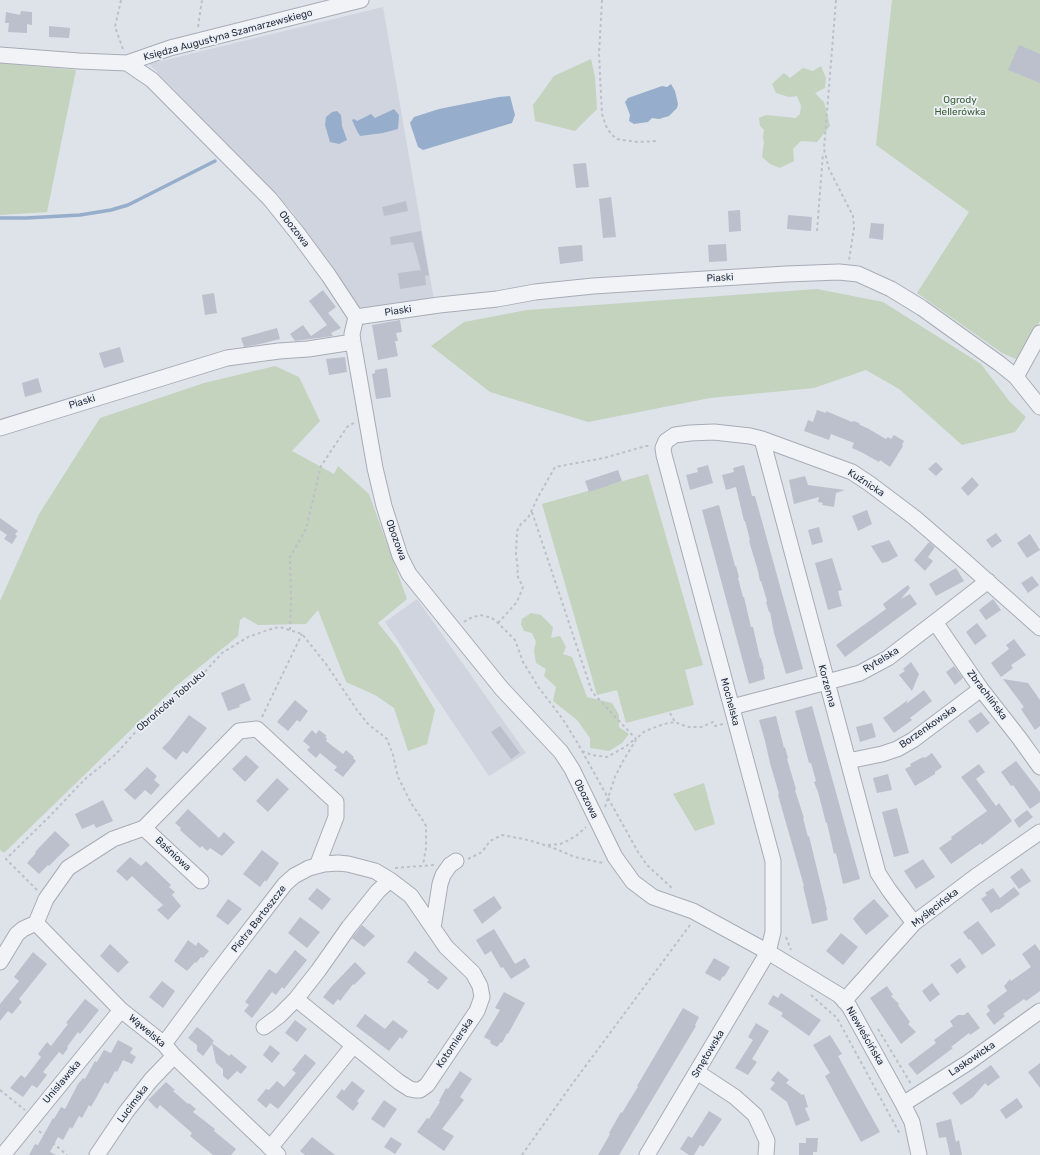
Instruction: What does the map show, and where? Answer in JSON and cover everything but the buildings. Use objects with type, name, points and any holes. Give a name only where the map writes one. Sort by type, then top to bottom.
[{"type":"street","name":"Księdza Augustyna Szamarzewskiego","points":[[0,55],[127,63],[170,48],[360,0]]},
{"type":"street","name":"Obozowa","points":[[127,63],[152,80],[270,199],[307,246],[356,316],[352,334],[353,342],[365,417],[384,506],[400,556],[412,578],[502,689],[561,752],[572,769],[622,868],[633,882],[653,897],[693,911],[768,952]]},
{"type":"street","name":"Piaski","points":[[356,316],[497,299],[535,292],[593,286],[778,275],[858,274],[891,289],[922,308],[1003,366],[1016,377],[1040,407]]},
{"type":"street","points":[[1016,377],[1040,333]]},
{"type":"street","name":"Piaski","points":[[0,428],[227,358],[279,351],[308,349],[353,342]]},
{"type":"street","name":"Kuźnicka","points":[[663,452],[666,441],[675,435],[714,432],[736,434],[762,439],[841,468],[861,477],[915,518],[1040,628]]},
{"type":"street","name":"Korzenna","points":[[762,439],[878,873],[914,923]]},
{"type":"street","name":"Mochelska","points":[[663,452],[773,861],[773,932],[768,952]]},
{"type":"street","name":"Rytelska","points":[[733,714],[826,682],[860,673],[888,658],[988,581]]},
{"type":"street","name":"Zbrachlińska","points":[[935,622],[982,689],[1040,767]]},
{"type":"street","name":"Borzenkowska","points":[[848,761],[898,749],[913,740],[982,689]]},
{"type":"street","points":[[0,962],[17,934],[23,929],[36,923],[46,899],[68,868],[113,839],[144,828],[238,731],[257,729],[336,802],[336,817],[317,866]]},
{"type":"street","name":"Baśniowa","points":[[144,828],[201,881]]},
{"type":"street","name":"Myślęcińska","points":[[844,1001],[914,923],[975,877],[1040,832]]},
{"type":"street","points":[[433,928],[443,874],[450,865],[456,861]]},
{"type":"street","name":"Piotra Bartoszcze","points":[[164,1044],[285,884],[294,876],[309,868],[338,863],[375,871],[390,880]]},
{"type":"street","points":[[264,1027],[279,1016],[296,999],[349,927],[378,891],[390,880]]},
{"type":"street","name":"Kotomierska","points":[[296,999],[353,1046],[410,1089],[420,1090],[428,1083],[477,1011],[482,997],[480,986],[473,973],[446,948],[411,896],[390,880]]},
{"type":"street","name":"Wąwelska","points":[[36,923],[122,1010],[164,1044],[174,1056],[274,1152]]},
{"type":"street","name":"Niewieścińska","points":[[768,952],[839,995],[849,1006],[912,1122],[919,1155]]},
{"type":"street","name":"Smętowska","points":[[647,1155],[768,952]]},
{"type":"street","name":"Unisławska","points":[[3,1155],[122,1010]]},
{"type":"street","name":"Laskowicka","points":[[903,1104],[969,1062],[1040,1011]]},
{"type":"street","points":[[274,1152],[353,1046]]},
{"type":"street","name":"Lucimska","points":[[97,1155],[151,1080],[174,1056]]},
{"type":"street","points":[[697,1072],[735,1097],[755,1115],[767,1141],[766,1155]]},
{"type":"path","points":[[121,0],[115,27],[127,63]]},
{"type":"path","points":[[196,42],[202,0]]},
{"type":"path","points":[[602,0],[599,54],[602,114],[606,126],[611,134],[617,139],[638,142],[657,141]]},
{"type":"path","points":[[817,231],[836,0]]},
{"type":"path","points":[[824,149],[829,169],[853,216],[854,228],[847,273]]},
{"type":"path","points":[[290,630],[290,557],[306,529],[321,466],[347,427],[365,417]]},
{"type":"path","points":[[498,623],[517,602],[523,587],[517,575],[517,531],[532,512],[538,497],[556,467],[617,455],[646,446],[663,452]]},
{"type":"path","points":[[532,512],[592,692],[636,738]]},
{"type":"path","points":[[454,629],[468,619],[480,615],[492,618],[515,640],[523,662],[539,688],[562,718],[638,852],[647,864],[676,892]]},
{"type":"path","name":"Obrońców Tobruku","points":[[46,899],[6,859],[85,779],[115,755],[141,726],[181,689],[201,676],[222,653],[248,637],[274,628],[280,627],[302,634]]},
{"type":"path","points":[[257,729],[302,634],[326,664],[368,724],[387,739],[393,755],[398,777],[410,803],[426,826],[427,836],[423,866]]},
{"type":"path","points":[[670,713],[675,722]]},
{"type":"path","points":[[581,751],[592,755],[607,757],[625,747],[645,731],[664,724],[675,722],[682,725],[700,727],[713,722],[715,726],[733,714]]},
{"type":"path","points":[[486,847],[490,841],[502,835],[544,845],[575,857],[622,868]]},
{"type":"path","points":[[522,1155],[617,1023],[699,915]]},
{"type":"path","points":[[810,994],[837,1018],[903,1139]]},
{"type":"path","points":[[0,1090],[67,1155]]},
{"type":"shaded area","points":[[383,7],[434,300],[361,312],[291,210],[149,64]]},
{"type":"shaded area","points":[[417,599],[526,753],[489,776],[385,622]]},
{"type":"green space","name":"Ogrody Hellerówka","points":[[892,0],[1040,0],[1040,321],[1018,360],[1002,353],[917,293],[969,212],[876,145]]},
{"type":"green space","points":[[591,59],[595,77],[597,109],[575,131],[535,121],[533,105],[554,76]]},
{"type":"green space","points":[[0,63],[76,70],[47,212],[0,215]]},
{"type":"green space","points":[[821,66],[826,78],[825,88],[815,93],[824,102],[830,126],[817,142],[801,141],[793,149],[794,161],[780,168],[770,164],[762,157],[764,130],[760,126],[759,118],[766,115],[796,118],[800,114],[801,106],[797,96],[789,97],[776,93],[772,84],[784,73],[790,78],[803,68],[813,71]]},
{"type":"green space","points":[[817,289],[883,302],[981,364],[1010,402],[1026,417],[1015,432],[962,445],[899,389],[866,370],[814,388],[710,398],[588,422],[490,392],[431,346],[464,322],[527,310]]},
{"type":"green space","points":[[275,366],[299,377],[320,421],[292,451],[334,474],[338,466],[369,494],[407,599],[378,623],[398,648],[435,710],[427,744],[408,751],[394,708],[375,695],[346,682],[318,610],[306,624],[258,625],[244,617],[240,620],[238,636],[176,686],[4,853],[0,850],[0,601],[39,514],[100,418],[204,383]]},
{"type":"green space","points":[[648,474],[703,665],[685,670],[694,705],[626,723],[617,690],[597,695],[542,504]]},
{"type":"green space","points":[[531,613],[541,615],[553,627],[551,638],[560,636],[566,647],[563,654],[572,657],[587,697],[612,703],[619,715],[619,727],[629,734],[622,743],[609,751],[590,748],[590,738],[577,720],[553,701],[556,687],[544,676],[546,669],[536,663],[534,651],[536,642],[532,633],[524,631],[521,624],[522,619]]},
{"type":"green space","points":[[704,783],[715,824],[695,831],[673,794]]},
{"type":"water","points":[[671,84],[675,91],[678,104],[677,108],[669,116],[659,119],[652,118],[648,122],[634,124],[629,121],[630,115],[625,102],[628,98],[662,86],[667,87]]},
{"type":"water","points":[[510,96],[515,115],[512,123],[423,150],[418,147],[410,123],[414,117],[439,109]]},
{"type":"water","points":[[394,109],[399,115],[398,129],[383,133],[360,136],[352,120],[354,119],[357,121],[371,114],[375,118]]},
{"type":"water","points":[[337,111],[341,115],[342,126],[347,140],[339,144],[330,142],[325,125],[326,117],[332,112]]},
{"type":"waterway","points":[[0,218],[80,215],[111,210],[128,205],[215,161]]}]
